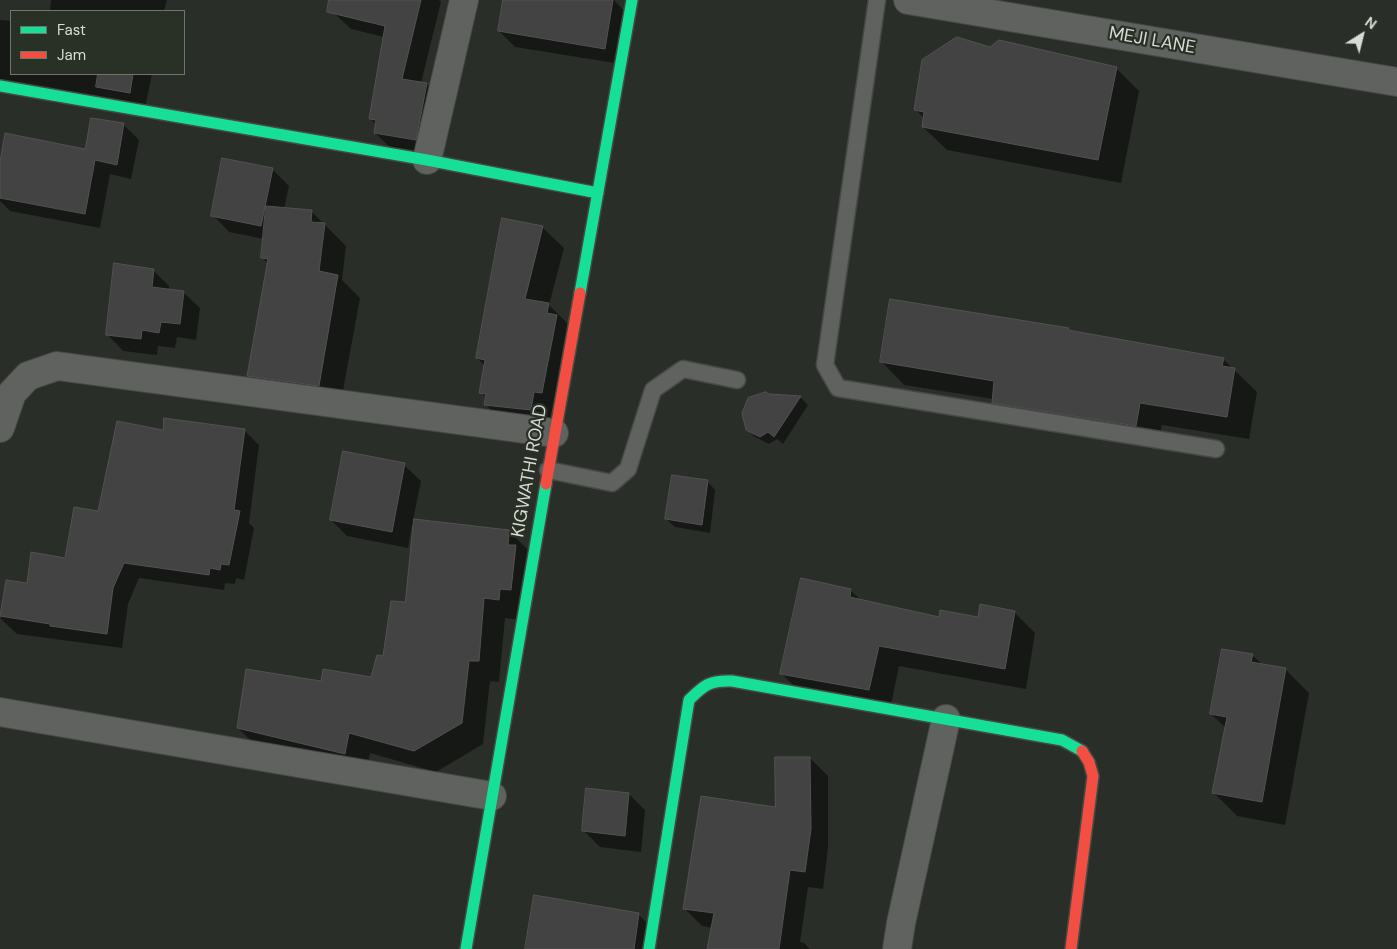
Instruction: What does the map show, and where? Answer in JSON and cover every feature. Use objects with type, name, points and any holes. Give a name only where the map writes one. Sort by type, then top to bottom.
[{"type":"street","points":[[427,160],[464,0]]},
{"type":"street","name":"KIGWATHI ROAD","points":[[466,949],[554,433],[632,0]]},
{"type":"street","name":"MEJI LANE","points":[[908,0],[1397,82]]},
{"type":"street","points":[[0,86],[427,160],[598,193]]},
{"type":"street","points":[[0,428],[12,393],[28,376],[57,366],[554,433]]},
{"type":"street","points":[[649,949],[689,700],[700,689],[714,680],[732,680],[1062,740],[1079,748],[1089,759],[1094,776],[1071,949]]},
{"type":"street","points":[[0,712],[492,796]]},
{"type":"street","points":[[898,949],[901,923],[946,719]]},
{"type":"lane","points":[[877,0],[825,365],[838,388],[1216,449]]},
{"type":"lane","points":[[548,470],[612,483],[628,469],[653,390],[683,369],[737,380]]},
{"type":"building","points":[[329,0],[421,0],[402,79],[427,83],[416,140],[374,133],[376,120],[369,119],[385,26],[327,12]]},
{"type":"building","points":[[503,0],[613,0],[605,49],[498,31]]},
{"type":"building","points":[[957,37],[990,47],[999,40],[1117,67],[1098,160],[922,127],[924,112],[914,110],[922,60]]},
{"type":"building","points":[[98,75],[133,75],[130,93],[96,87]]},
{"type":"building","points":[[91,118],[124,123],[117,165],[95,160],[85,214],[0,198],[0,162],[5,133],[85,149]]},
{"type":"building","points":[[222,158],[273,168],[261,226],[211,216]]},
{"type":"building","points":[[266,206],[312,210],[311,222],[325,223],[319,271],[338,275],[319,386],[247,376],[268,259],[261,258]]},
{"type":"building","points":[[502,218],[543,226],[525,299],[549,303],[547,313],[557,315],[542,393],[534,392],[531,410],[484,405],[486,394],[479,393],[485,360],[476,358]]},
{"type":"building","points":[[114,263],[154,269],[152,287],[184,291],[180,324],[161,322],[159,333],[142,330],[141,339],[106,335]]},
{"type":"building","points":[[890,299],[1069,328],[1068,330],[1224,358],[1222,366],[1235,368],[1227,417],[1140,403],[1136,426],[992,403],[994,381],[880,362]]},
{"type":"building","points":[[766,392],[769,394],[801,396],[774,437],[768,432],[760,437],[746,430],[742,413],[748,398]]},
{"type":"building","points":[[164,418],[245,429],[234,510],[240,511],[229,565],[221,564],[220,570],[210,568],[209,575],[124,563],[113,588],[107,634],[50,626],[50,624],[0,616],[6,580],[27,583],[31,552],[65,558],[74,507],[98,511],[117,421],[163,430]]},
{"type":"building","points":[[343,451],[405,463],[392,532],[330,520]]},
{"type":"building","points":[[672,475],[708,480],[702,525],[665,519]]},
{"type":"building","points":[[414,519],[509,530],[508,545],[516,545],[511,590],[500,589],[499,600],[484,598],[479,661],[469,661],[462,723],[414,751],[349,733],[345,754],[237,728],[246,669],[321,681],[323,669],[371,677],[377,655],[383,656],[391,601],[405,602]]},
{"type":"building","points":[[801,578],[851,589],[850,597],[939,617],[940,610],[978,617],[980,604],[1015,611],[1005,669],[879,646],[869,690],[780,674]]},
{"type":"building","points":[[1222,649],[1253,654],[1251,662],[1286,668],[1262,802],[1212,793],[1227,717],[1210,714]]},
{"type":"building","points":[[775,757],[810,757],[811,829],[805,872],[790,870],[779,949],[707,949],[714,913],[683,909],[701,796],[775,807]]},
{"type":"building","points":[[586,788],[629,793],[625,836],[582,831]]},
{"type":"building","points":[[534,895],[639,913],[634,949],[525,949]]},
{"type":"traffic: fast","points":[[580,293],[632,0]]},
{"type":"traffic: fast","points":[[0,86],[427,160],[598,193]]},
{"type":"traffic: fast","points":[[466,949],[546,484]]},
{"type":"traffic: fast","points":[[649,949],[689,700],[708,684],[718,681],[732,681],[1062,740],[1082,751]]},
{"type":"traffic: jam","points":[[546,484],[580,293]]},
{"type":"traffic: jam","points":[[1071,949],[1093,776],[1089,762],[1082,751]]}]
